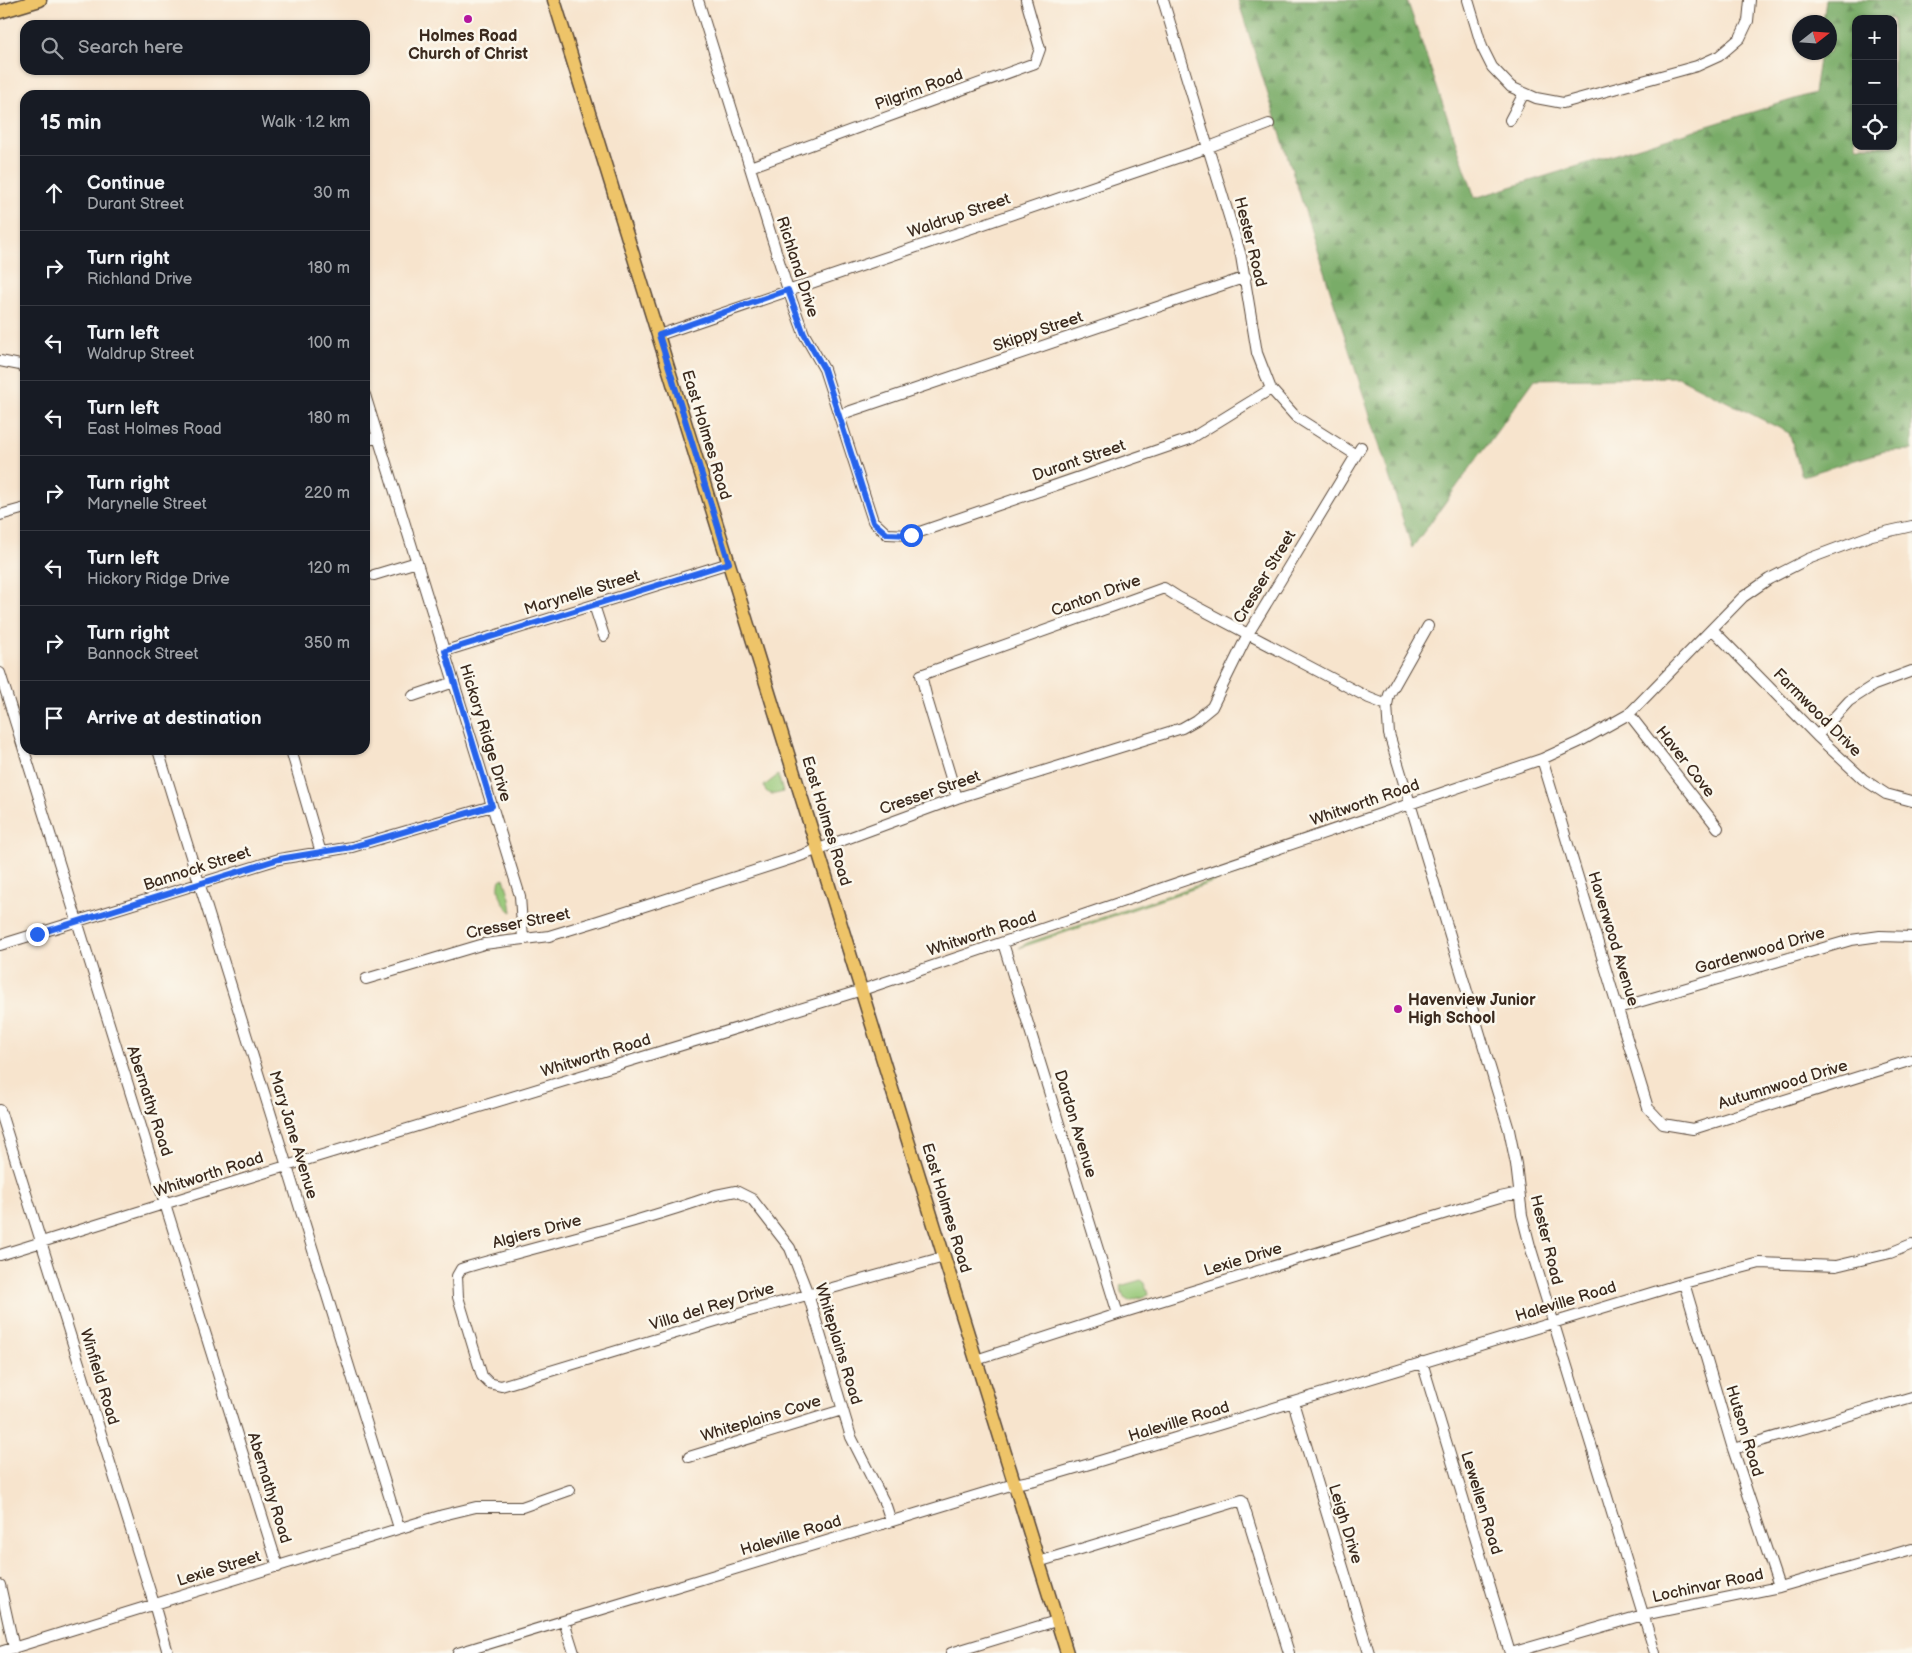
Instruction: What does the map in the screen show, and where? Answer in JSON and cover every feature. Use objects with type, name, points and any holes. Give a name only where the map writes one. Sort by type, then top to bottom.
[{"type":"main road","points":[[0,12],[40,0]]},
{"type":"main road","name":"East Holmes Road","points":[[554,0],[1067,1653]]},
{"type":"street","name":"Richland Drive","points":[[698,0],[788,290],[804,334],[824,369],[873,522],[887,534]]},
{"type":"street","name":"Pilgrim Road","points":[[750,168],[1035,63],[1040,50],[1026,0]]},
{"type":"street","name":"Hester Road","points":[[1163,0],[1209,147],[1246,277],[1257,353],[1271,389],[1296,417],[1358,451]]},
{"type":"street","points":[[1468,0],[1482,47],[1492,67],[1511,87],[1536,98],[1563,103],[1697,66],[1720,56],[1740,38],[1748,21],[1750,0]]},
{"type":"street","points":[[1510,120],[1524,93]]},
{"type":"street","name":"Waldrup Street","points":[[659,335],[1209,147],[1269,124]]},
{"type":"street","name":"Skippy Street","points":[[839,415],[1246,277]]},
{"type":"street","points":[[0,361],[20,365]]},
{"type":"street","name":"Durant Street","points":[[887,534],[911,535],[1190,439],[1271,389]]},
{"type":"street","name":"Hickory Ridge Drive","points":[[370,411],[520,896],[523,939]]},
{"type":"street","points":[[370,439],[378,437]]},
{"type":"street","name":"Cresser Street","points":[[366,979],[484,944],[549,936],[818,850],[957,798],[1182,728],[1212,707],[1248,634],[1358,451]]},
{"type":"street","points":[[0,516],[20,510]]},
{"type":"street","name":"Whitworth Road","points":[[0,1255],[862,990],[1542,759],[1579,742],[1629,714],[1743,598],[1769,579],[1808,559],[1872,535],[1912,526]]},
{"type":"street","points":[[374,576],[417,562]]},
{"type":"street","name":"Marynelle Street","points":[[445,651],[729,563]]},
{"type":"street","name":"Canton Drive","points":[[957,798],[921,675],[1164,588],[1369,698],[1387,705]]},
{"type":"street","points":[[594,605],[604,636]]},
{"type":"street","points":[[1387,705],[1395,682],[1428,626]]},
{"type":"street","name":"Farmwood Drive","points":[[1712,629],[1817,736],[1863,779],[1886,794],[1912,801]]},
{"type":"street","points":[[1817,736],[1849,701],[1874,685],[1912,671]]},
{"type":"street","name":"Abernathy Road","points":[[0,673],[20,738]]},
{"type":"street","points":[[413,696],[454,682]]},
{"type":"street","name":"Hester Road","points":[[1387,705],[1389,734],[1509,1130],[1526,1235],[1656,1653]]},
{"type":"street","name":"Haver Cove","points":[[1629,714],[1718,828]]},
{"type":"street","name":"Abernathy Road","points":[[25,755],[278,1567]]},
{"type":"street","name":"Mary Jane Avenue","points":[[160,755],[399,1528]]},
{"type":"street","points":[[292,755],[321,853]]},
{"type":"street","name":"Haverwood Avenue","points":[[1542,759],[1648,1108],[1663,1124]]},
{"type":"street","name":"Bannock Street","points":[[0,945],[279,859],[352,847],[492,806]]},
{"type":"street","name":"Gardenwood Drive","points":[[1618,1008],[1851,940],[1880,936],[1912,937]]},
{"type":"street","name":"Dardon Avenue","points":[[1003,943],[1118,1314]]},
{"type":"street","name":"Autumnwood Drive","points":[[1663,1124],[1693,1128],[1912,1060]]},
{"type":"street","name":"Winfield Road","points":[[0,1110],[168,1653]]},
{"type":"street","name":"Whiteplains Road","points":[[736,1191],[752,1200],[790,1248],[808,1294],[853,1442],[886,1506],[891,1521]]},
{"type":"street","name":"Algiers Drive","points":[[489,1382],[482,1376],[458,1296],[457,1276],[461,1269],[537,1246],[584,1236],[736,1191]]},
{"type":"street","name":"Lexie Drive","points":[[976,1360],[1118,1314],[1500,1197],[1519,1193]]},
{"type":"street","name":"Haleville Road","points":[[458,1653],[1684,1283],[1760,1263],[1836,1266],[1890,1253],[1912,1244]]},
{"type":"street","name":"Villa del Rey Drive","points":[[489,1382],[498,1386],[505,1385],[808,1294],[944,1257]]},
{"type":"street","name":"Hutson Road","points":[[1684,1283],[1733,1448],[1779,1587]]},
{"type":"street","name":"Lewellen Road","points":[[1422,1362],[1511,1653]]},
{"type":"street","points":[[1733,1448],[1912,1397]]},
{"type":"street","name":"Leigh Drive","points":[[1293,1402],[1369,1653]]},
{"type":"street","name":"Whiteplains Cove","points":[[689,1457],[842,1410]]},
{"type":"street","name":"Lexie Street","points":[[0,1652],[399,1528],[476,1506],[515,1508],[570,1490]]},
{"type":"street","points":[[1038,1562],[1242,1500],[1289,1653]]},
{"type":"street","name":"Lochinvar Road","points":[[1511,1653],[1643,1615],[1779,1587],[1912,1549]]},
{"type":"street","points":[[0,1585],[14,1648]]},
{"type":"street","points":[[564,1621],[574,1653]]},
{"type":"street","points":[[951,1653],[1056,1621]]},
{"type":"green space","points":[[1238,0],[1407,0],[1475,198],[1814,93],[1819,60],[1837,60],[1837,15],[1824,15],[1826,0],[1912,0],[1912,450],[1885,451],[1802,476],[1789,433],[1678,377],[1535,379],[1412,548]]},
{"type":"green space","points":[[778,775],[783,792],[771,794],[765,790],[764,786]]},
{"type":"green space","points":[[1269,861],[1269,863],[1019,948],[1027,943]]},
{"type":"green space","points":[[504,878],[512,912],[501,898],[499,884],[500,880]]},
{"type":"green space","points":[[1141,1280],[1145,1283],[1148,1295],[1129,1301],[1124,1298],[1120,1286]]},
{"type":"place","name":"Holmes Road Church of Christ","points":[[468,19]]},
{"type":"place","name":"Havenview Junior High School","points":[[1398,1009]]},
{"type":"route","points":[[37,934],[279,859],[352,847],[492,806],[445,651],[729,563],[659,335],[788,290],[804,334],[824,369],[873,522],[887,534],[911,535]]}]
